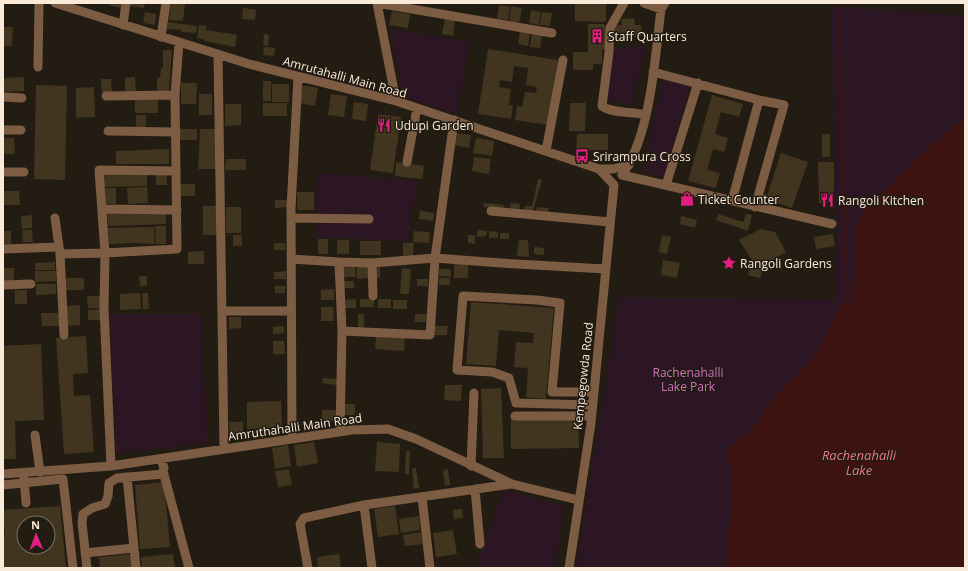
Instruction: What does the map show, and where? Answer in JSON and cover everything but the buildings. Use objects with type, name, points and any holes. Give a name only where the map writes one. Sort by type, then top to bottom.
[{"type":"street","points":[[38,67],[39,3]]},
{"type":"street","points":[[123,25],[126,3]]},
{"type":"street","points":[[161,37],[166,3]]},
{"type":"street","points":[[396,101],[377,3],[552,33]]},
{"type":"street","points":[[624,3],[610,28],[609,52],[602,106],[608,110],[646,114]]},
{"type":"street","points":[[599,169],[614,185],[634,155],[646,114],[663,6],[644,3]]},
{"type":"street","name":"Amrutahalli Main Road","points":[[63,4],[83,7],[123,25],[179,43],[298,77],[396,101],[599,169],[612,169],[628,165]]},
{"type":"street","points":[[3,249],[105,253],[177,249],[175,95],[179,43]]},
{"type":"street","points":[[218,54],[224,449]]},
{"type":"street","points":[[546,151],[562,60]]},
{"type":"street","points":[[653,72],[759,100],[784,105],[755,207]]},
{"type":"street","points":[[292,439],[291,259],[298,77]]},
{"type":"street","points":[[666,185],[698,83]]},
{"type":"street","points":[[106,96],[175,95]]},
{"type":"street","points":[[3,97],[22,98]]},
{"type":"street","points":[[732,201],[759,100]]},
{"type":"street","points":[[407,162],[417,108]]},
{"type":"street","points":[[342,331],[430,335],[435,258],[454,120]]},
{"type":"street","points":[[3,130],[21,130]]},
{"type":"street","points":[[108,131],[176,132]]},
{"type":"street","points":[[111,466],[104,308],[105,253],[99,170],[176,171]]},
{"type":"street","points":[[3,172],[24,172]]},
{"type":"street","points":[[622,175],[832,224]]},
{"type":"street","name":"Kempegowda Road","points":[[569,568],[594,392],[614,185]]},
{"type":"street","points":[[102,209],[177,210]]},
{"type":"street","points":[[491,211],[610,222]]},
{"type":"street","points":[[55,218],[59,251],[64,335]]},
{"type":"street","points":[[292,218],[369,219]]},
{"type":"street","points":[[291,259],[372,263],[435,258],[605,268]]},
{"type":"street","points":[[339,262],[342,331],[340,432]]},
{"type":"street","points":[[372,263],[373,296]]},
{"type":"street","points":[[3,285],[31,284]]},
{"type":"street","points":[[552,404],[560,303],[537,300],[463,296],[457,370],[492,372],[509,378],[516,403],[552,404],[592,405]]},
{"type":"street","points":[[222,311],[291,311]]},
{"type":"street","points":[[552,392],[594,392]]},
{"type":"street","points":[[472,466],[474,393]]},
{"type":"street","points":[[515,416],[591,416]]},
{"type":"street","name":"Amruthahalli Main Road","points":[[3,474],[111,466],[352,430],[388,429],[416,439],[512,484],[578,500]]},
{"type":"street","points":[[35,435],[40,472]]},
{"type":"street","points":[[159,459],[189,568]]},
{"type":"street","points":[[87,568],[82,514],[92,508],[104,504],[108,496],[110,483],[117,478],[163,472]]},
{"type":"street","points":[[24,473],[26,503]]},
{"type":"street","points":[[127,477],[136,568]]},
{"type":"street","points":[[3,485],[63,479],[73,568]]},
{"type":"street","points":[[308,568],[300,524],[304,518],[364,505],[512,484]]},
{"type":"street","points":[[475,489],[480,544]]},
{"type":"street","points":[[422,497],[430,568]]},
{"type":"street","points":[[364,505],[372,568]]},
{"type":"street","points":[[85,553],[134,548]]},
{"type":"green space","name":"Rachenahalli Lake Park","points":[[831,6],[965,16],[965,118],[928,148],[867,208],[855,229],[854,305],[841,304],[831,327],[809,363],[776,395],[751,431],[729,448],[727,454],[732,471],[732,495],[726,568],[576,568],[619,297],[835,300],[837,229]]},
{"type":"green space","points":[[390,29],[469,42],[458,114],[403,97]]},
{"type":"green space","points":[[646,45],[632,104],[607,100],[614,49]]},
{"type":"green space","points":[[663,78],[690,85],[664,178],[643,172]]},
{"type":"green space","points":[[317,173],[417,181],[408,241],[316,237]]},
{"type":"green space","points":[[110,314],[202,314],[207,442],[116,454]]},
{"type":"green space","points":[[503,490],[563,506],[555,568],[476,568]]},
{"type":"water","name":"Rachenahalli Lake","points":[[965,118],[965,568],[726,568],[732,495],[732,471],[727,454],[729,448],[751,431],[776,395],[809,363],[831,327],[841,304],[854,305],[855,229],[867,208],[928,148]]},
{"type":"waterway","points":[[839,3],[838,28],[848,306]]},
{"type":"place","name":"Staff Quarters","points":[[597,36]]},
{"type":"place","name":"Udupi Garden","points":[[384,125]]},
{"type":"place","name":"Srirampura Cross","points":[[582,156]]},
{"type":"place","name":"Ticket Counter","points":[[687,199]]},
{"type":"place","name":"Rangoli Kitchen","points":[[827,200]]},
{"type":"place","name":"Rangoli Gardens","points":[[729,263]]}]
